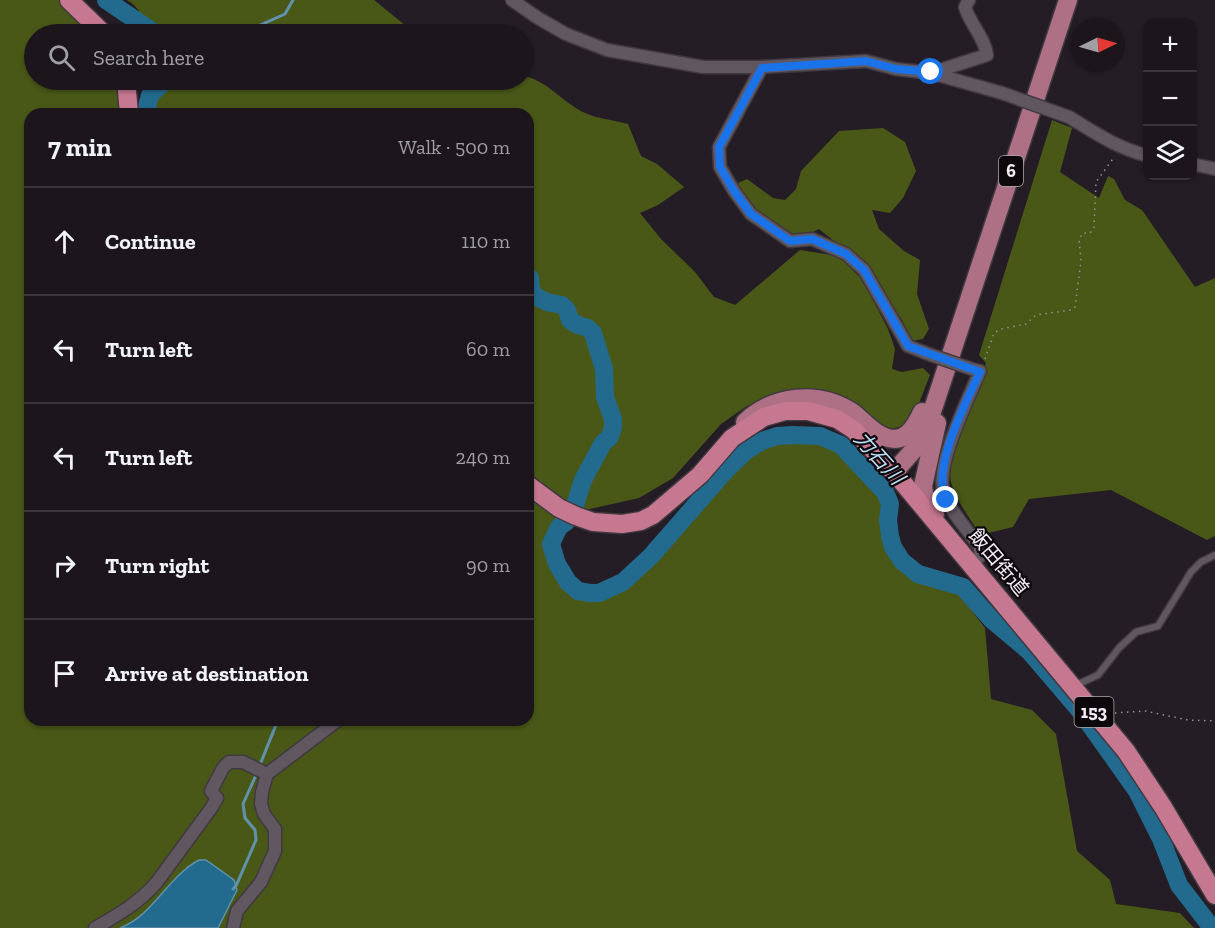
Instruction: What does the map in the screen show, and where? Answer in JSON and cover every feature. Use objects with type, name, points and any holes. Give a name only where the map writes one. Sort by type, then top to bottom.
[{"type":"highway","points":[[69,0],[94,24]]},
{"type":"highway","points":[[127,90],[128,108]]},
{"type":"highway","name":"飯田街道","points":[[534,489],[559,508],[576,516],[607,525],[641,521],[653,515],[700,476],[732,438],[764,417],[785,411],[808,411],[837,419],[854,430],[894,472],[1126,751],[1215,895]]},
{"type":"main road","name":"6","points":[[894,472],[912,454],[924,434],[1068,0]]},
{"type":"main road","points":[[732,438],[757,411],[778,402],[798,398],[820,400],[842,407],[886,438],[905,436],[915,427],[955,342]]},
{"type":"main road","points":[[953,543],[925,498],[923,486],[955,342]]},
{"type":"street","points":[[512,0],[567,34],[607,50],[703,67],[762,68],[866,61],[896,69],[931,72],[1002,93],[1069,117],[1124,149],[1143,155]]},
{"type":"street","points":[[931,72],[987,55],[987,49],[968,17],[965,7],[969,0]]},
{"type":"street","points":[[762,68],[719,147],[720,167],[734,191],[751,214],[790,241],[812,239],[846,254],[864,270],[908,346],[978,371],[955,429],[946,459],[942,485],[946,500],[980,548],[980,556],[972,565]]},
{"type":"street","points":[[1197,165],[1215,169]]},
{"type":"street","points":[[233,928],[237,911],[261,882],[275,851],[275,829],[264,814],[261,804],[266,773],[330,726]]},
{"type":"street","points":[[95,928],[127,909],[149,892],[212,807],[217,798],[211,791],[223,768],[229,762],[237,761],[266,773]]},
{"type":"lane","points":[[1073,686],[1098,675],[1119,648],[1136,632],[1158,626],[1191,572],[1201,562],[1215,555]]},
{"type":"path","points":[[978,371],[994,333],[1001,328],[1026,324],[1036,315],[1071,310],[1075,307],[1081,261],[1079,239],[1083,233],[1090,233],[1094,228],[1096,182],[1117,153],[1124,149]]},
{"type":"path","points":[[1096,714],[1145,711],[1188,720],[1215,721]]},
{"type":"green space","points":[[0,0],[60,0],[83,24],[24,24],[24,90],[117,90],[120,108],[24,108],[24,726],[534,726],[534,500],[558,518],[550,541],[550,551],[564,586],[580,596],[599,597],[621,589],[653,561],[724,481],[735,465],[757,446],[793,439],[837,448],[852,459],[871,479],[882,500],[885,543],[904,571],[927,582],[956,590],[985,628],[991,699],[1032,710],[1056,734],[1077,851],[1110,880],[1116,904],[1180,913],[1194,928],[218,928],[237,890],[234,880],[185,868],[147,910],[120,928],[0,928]]},
{"type":"green space","points":[[127,0],[374,0],[404,24],[150,24]]},
{"type":"green space","points":[[534,79],[541,82],[585,113],[628,124],[641,156],[657,164],[684,187],[658,205],[640,213],[661,239],[695,272],[714,297],[735,305],[800,250],[838,256],[862,279],[888,329],[895,349],[892,369],[902,372],[923,368],[930,375],[912,421],[884,430],[777,396],[747,406],[721,424],[673,478],[639,498],[581,511],[561,502],[534,482],[534,108],[150,108],[156,96],[165,90],[534,90]]},
{"type":"green space","points":[[1052,120],[1072,128],[1060,172],[1099,198],[1108,176],[1114,179],[1125,200],[1142,210],[1195,287],[1215,278],[1215,536],[1207,540],[1111,490],[1029,499],[1013,527],[980,535],[953,489],[950,471],[957,440],[986,363],[979,355]]},
{"type":"green space","points":[[883,128],[905,142],[916,171],[903,198],[890,213],[872,210],[879,229],[904,251],[920,260],[917,294],[929,329],[923,339],[912,341],[902,320],[865,266],[819,229],[802,236],[783,231],[756,209],[738,183],[747,179],[773,198],[785,200],[796,189],[801,171],[839,131]]},
{"type":"water","points":[[199,860],[206,860],[234,880],[237,890],[218,928],[120,928],[142,914],[178,876]]},
{"type":"waterway","name":"力石川","points":[[106,0],[141,24]]},
{"type":"waterway","points":[[262,24],[285,14],[293,0]]},
{"type":"waterway","name":"力石川","points":[[147,108],[150,95],[155,90]]},
{"type":"waterway","name":"力石川","points":[[534,294],[547,302],[562,305],[567,310],[570,320],[588,328],[593,333],[604,369],[605,397],[613,419],[610,437],[603,443],[583,480],[573,512],[559,527],[551,544],[557,564],[568,582],[578,591],[590,593],[599,593],[623,582],[651,556],[726,470],[747,450],[762,441],[777,436],[820,436],[841,445],[885,492],[890,504],[888,520],[890,536],[893,547],[902,561],[918,574],[963,587],[991,619],[1029,651],[1081,712],[1137,791],[1161,839],[1179,885],[1212,928]]},
{"type":"waterway","points":[[259,767],[276,726]]},
{"type":"waterway","points":[[233,889],[256,840],[255,830],[245,818],[243,804],[257,773]]},
{"type":"route","points":[[931,72],[896,69],[866,61],[762,68],[719,147],[720,167],[751,214],[790,241],[812,239],[846,254],[864,270],[908,346],[980,372],[955,429],[946,459],[942,485],[946,500]]}]
